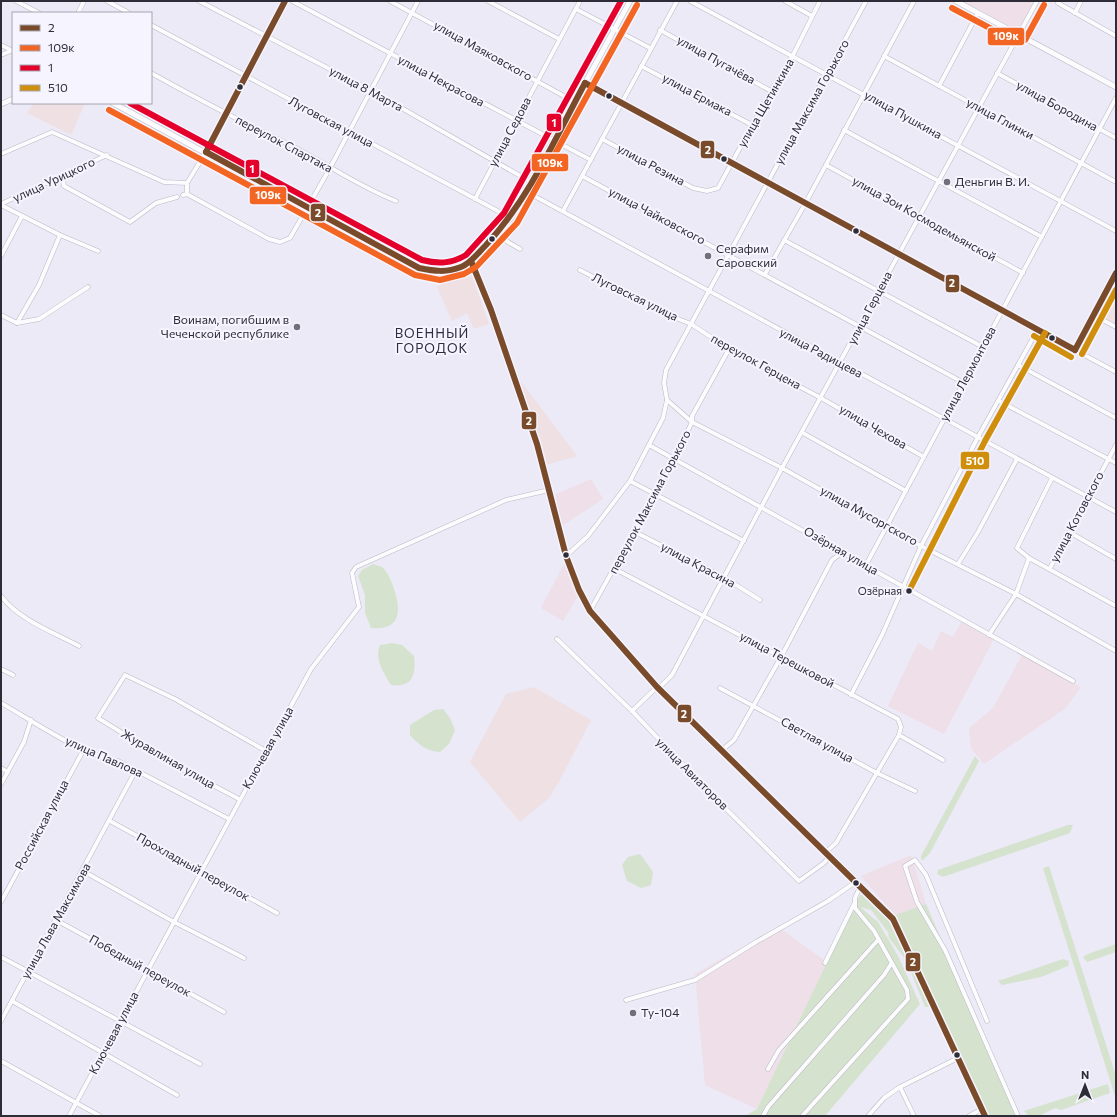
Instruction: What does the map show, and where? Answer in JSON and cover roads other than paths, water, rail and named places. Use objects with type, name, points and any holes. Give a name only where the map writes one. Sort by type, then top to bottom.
[{"type":"street","points":[[16,1],[37,12]]},
{"type":"street","points":[[78,12],[84,1]]},
{"type":"street","points":[[107,1],[127,12]]},
{"type":"street","name":"улица 8 Марта","points":[[199,1],[370,90],[531,182]]},
{"type":"street","points":[[285,1],[206,152],[187,183],[185,195],[269,239],[280,242],[290,238],[330,168],[348,131],[418,1]]},
{"type":"street","name":"улица Некрасова","points":[[292,1],[389,54],[591,160]]},
{"type":"street","name":"улица Маяковского","points":[[390,1],[575,102]]},
{"type":"street","points":[[488,1],[559,39]]},
{"type":"street","name":"улица Седова","points":[[475,199],[580,1]]},
{"type":"street","points":[[115,104],[425,270],[440,272],[451,271],[471,261],[511,218],[527,192],[531,182],[630,1]]},
{"type":"street","points":[[563,211],[676,1]]},
{"type":"street","name":"улица Пушкина","points":[[690,1],[793,55],[1116,231]]},
{"type":"street","points":[[785,1],[812,16]]},
{"type":"street","name":"улица Щетинкина","points":[[701,190],[707,191],[718,188],[771,90],[793,55],[820,1]]},
{"type":"street","name":"улица Максима Горького","points":[[566,556],[588,536],[630,481],[663,418],[667,400],[664,384],[666,370],[866,1]]},
{"type":"street","points":[[765,274],[805,204],[914,1]]},
{"type":"street","points":[[956,1],[1116,87]]},
{"type":"street","name":"улица Герцена","points":[[632,711],[672,675],[725,578],[782,468],[803,433],[919,216],[1037,1]]},
{"type":"street","points":[[1075,13],[1081,1]]},
{"type":"street","points":[[1058,3],[1116,36]]},
{"type":"street","points":[[576,8],[614,30],[650,48]]},
{"type":"street","points":[[939,86],[978,13]]},
{"type":"street","name":"Луговская улица","points":[[152,26],[511,218]]},
{"type":"street","name":"улица Пугачёва","points":[[660,30],[771,90]]},
{"type":"street","points":[[1,44],[12,50]]},
{"type":"street","points":[[1,55],[12,51]]},
{"type":"street","name":"улица Глинки","points":[[884,56],[1116,182]]},
{"type":"street","name":"улица Ермака","points":[[641,66],[752,125]]},
{"type":"street","name":"улица Бородина","points":[[997,73],[1116,138]]},
{"type":"street","name":"переулок Спартака","points":[[152,74],[225,114],[286,143],[330,168],[396,201]]},
{"type":"street","points":[[586,83],[732,162],[898,255],[1116,372]]},
{"type":"street","name":"улица Лермонтова","points":[[866,565],[1116,98]]},
{"type":"street","points":[[1,104],[12,99]]},
{"type":"street","points":[[844,130],[1042,237]]},
{"type":"street","points":[[1,154],[52,132],[107,155],[164,182],[187,183]]},
{"type":"street","name":"улица Резина","points":[[602,139],[701,190]]},
{"type":"street","name":"улица Урицкого","points":[[1,205],[107,155]]},
{"type":"street","name":"улица Зои Космодемьянской","points":[[826,165],[1023,273]]},
{"type":"street","name":"улица Чайковского","points":[[582,176],[729,254],[964,383]]},
{"type":"street","points":[[62,177],[64,186],[130,222],[156,203],[177,197]]},
{"type":"street","name":"улица Радищева","points":[[527,192],[840,364],[1116,512]]},
{"type":"street","points":[[1,205],[60,235],[98,252]]},
{"type":"street","points":[[1,256],[22,216]]},
{"type":"street","points":[[17,323],[39,284],[60,235]]},
{"type":"street","points":[[496,235],[520,249]]},
{"type":"street","points":[[784,240],[983,347]]},
{"type":"street","points":[[471,261],[491,310],[537,444],[566,556],[579,590],[590,611],[658,687],[894,919],[985,1116]]},
{"type":"street","name":"Луговская улица","points":[[580,270],[656,310],[691,324]]},
{"type":"street","points":[[1075,350],[1116,273]]},
{"type":"street","points":[[1,315],[17,323],[39,319],[88,287]]},
{"type":"street","points":[[1093,315],[1116,327]]},
{"type":"street","name":"переулок Герцена","points":[[691,324],[729,349],[821,398]]},
{"type":"street","points":[[851,695],[882,635],[921,546],[978,437],[1038,330]]},
{"type":"street","name":"переулок Максима Горького","points":[[590,611],[615,569],[674,460],[692,422],[692,416],[729,349]]},
{"type":"street","points":[[1018,365],[1116,418]]},
{"type":"street","name":"улица Чехова","points":[[821,398],[924,457]]},
{"type":"street","name":"улица Мусоргского","points":[[667,400],[692,422],[782,468],[921,546],[1016,594],[1116,651]]},
{"type":"street","points":[[998,401],[1116,463]]},
{"type":"street","points":[[803,433],[906,491]]},
{"type":"street","name":"Озёрная улица","points":[[649,444],[674,460],[762,506],[902,587],[1073,682]]},
{"type":"street","name":"улица Котовского","points":[[1050,568],[1116,445]]},
{"type":"street","points":[[958,564],[978,532],[1017,460]]},
{"type":"street","points":[[1052,478],[1017,545],[1018,551],[1116,606]]},
{"type":"street","points":[[630,481],[744,542]]},
{"type":"street","name":"Ключевая улица","points":[[69,1116],[239,799],[311,669],[359,607],[352,573],[356,567],[506,500],[549,490]]},
{"type":"street","name":"улица Красина","points":[[635,532],[725,578],[760,600]]},
{"type":"street","points":[[1069,532],[1116,559]]},
{"type":"street","points":[[722,751],[734,740],[752,705],[781,657],[832,560],[843,552]]},
{"type":"street","points":[[989,635],[1016,594],[1029,558]]},
{"type":"street","name":"улица Терешковой","points":[[615,569],[898,719],[901,727],[899,735]]},
{"type":"street","points":[[1,596],[7,604],[20,614],[78,646]]},
{"type":"street","name":"улица Авиаторов","points":[[557,638],[632,711],[710,794],[799,881],[824,863],[830,856]]},
{"type":"street","points":[[1,669],[13,675]]},
{"type":"street","name":"Журавлиная улица","points":[[239,799],[171,763],[98,718],[125,675],[175,699],[266,751]]},
{"type":"street","name":"Светлая улица","points":[[720,688],[877,774],[915,791]]},
{"type":"street","name":"улица Павлова","points":[[1,703],[84,748],[108,759],[118,761],[229,819]]},
{"type":"street","points":[[1,784],[24,742],[31,720]]},
{"type":"street","points":[[825,851],[836,843],[899,735],[943,760]]},
{"type":"street","name":"Российская улица","points":[[1,902],[84,748]]},
{"type":"street","points":[[1,768],[8,772]]},
{"type":"street","name":"улица Льва Максимова","points":[[1,1021],[110,821],[136,770]]},
{"type":"street","name":"Прохладный переулок","points":[[110,821],[277,913]]},
{"type":"street","points":[[987,1021],[926,875],[915,860],[905,866],[917,902],[945,950],[1018,1116]]},
{"type":"street","points":[[83,871],[174,922],[244,958]]},
{"type":"street","points":[[626,1000],[695,980],[775,931],[828,901],[857,881]]},
{"type":"street","points":[[825,963],[854,904],[861,886]]},
{"type":"street","points":[[802,1116],[908,999],[907,990],[891,964],[874,931],[858,913],[854,904]]},
{"type":"street","name":"Победный переулок","points":[[56,920],[224,1012]]},
{"type":"street","points":[[768,1069],[780,1050],[878,940]]},
{"type":"street","points":[[1,957],[200,1064]]},
{"type":"street","points":[[763,1116],[768,1107],[884,975],[891,964]]},
{"type":"street","points":[[12,1001],[102,1054],[177,1095]]},
{"type":"street","points":[[868,1116],[884,1098],[900,1087],[958,1058]]},
{"type":"street","points":[[1,1061],[100,1116]]},
{"type":"street","points":[[900,1087],[914,1116]]},
{"type":"street","points":[[969,1116],[982,1109]]},
{"type":"place","name":"Деньгин В. И.","points":[[947,182]]},
{"type":"place","name":"Серафим Саровский","points":[[708,256]]},
{"type":"place","name":"Воинам, погибшим в Чеченской республике","points":[[297,327]]},
{"type":"place","name":"Озёрная","points":[[909,591]]},
{"type":"place","name":"Ту-104","points":[[633,1013]]},
{"type":"district","name":"ВОЕННЫЙ ГОРОДОК","points":[[432,340]]}]
